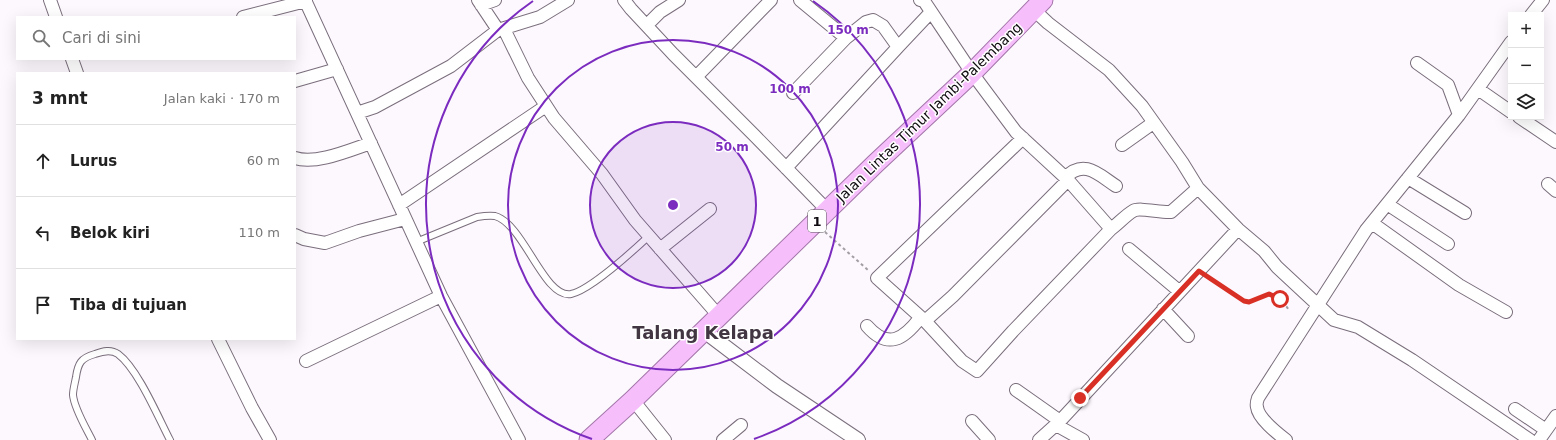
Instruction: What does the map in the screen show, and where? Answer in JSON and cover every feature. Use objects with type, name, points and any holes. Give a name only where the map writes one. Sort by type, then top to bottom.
[{"type":"highway","name":"Jalan Lintas Timur Jambi-Palembang","points":[[589,440],[633,400],[972,73],[1036,4]]},
{"type":"street","points":[[50,0],[56,16]]},
{"type":"street","points":[[247,16],[306,0],[441,296],[519,440]]},
{"type":"street","points":[[495,0],[479,3],[512,43],[522,66],[546,106],[602,174],[635,220],[719,316]]},
{"type":"street","points":[[357,113],[375,107],[451,66],[501,30],[540,17],[568,0]]},
{"type":"street","points":[[624,0],[696,77],[786,168],[822,217]]},
{"type":"street","points":[[647,25],[660,12],[679,0]]},
{"type":"street","points":[[696,77],[771,0]]},
{"type":"street","points":[[800,0],[846,38]]},
{"type":"street","points":[[920,0],[924,1],[972,73],[1016,132],[1067,179],[1110,229]]},
{"type":"street","points":[[1533,12],[1543,0]]},
{"type":"street","points":[[1036,4],[1048,23],[1108,70],[1137,101],[1182,162],[1198,188],[1238,229],[1264,251],[1277,267],[1334,320],[1358,327],[1391,347],[1530,440]]},
{"type":"street","points":[[786,168],[931,12]]},
{"type":"street","points":[[793,93],[846,38],[866,22],[873,20],[883,26],[898,47]]},
{"type":"street","points":[[1286,440],[1272,430],[1258,412],[1256,407],[1258,398],[1372,223],[1459,115],[1508,46]]},
{"type":"street","points":[[72,60],[77,72]]},
{"type":"street","points":[[1417,63],[1448,85],[1459,115]]},
{"type":"street","points":[[296,81],[337,69]]},
{"type":"street","points":[[1478,89],[1508,110]]},
{"type":"street","points":[[399,206],[546,106]]},
{"type":"street","points":[[1523,120],[1556,142]]},
{"type":"street","points":[[1122,145],[1154,123]]},
{"type":"street","points":[[1023,138],[877,278],[922,319],[962,361],[977,371],[1012,330],[1110,229],[1133,211],[1139,209],[1152,212],[1171,212],[1198,188]]},
{"type":"street","points":[[296,158],[303,161],[320,159],[371,144]]},
{"type":"street","points":[[867,326],[878,337],[883,339],[890,340],[903,336],[922,319],[953,296],[1075,170],[1083,167],[1090,169],[1116,186]]},
{"type":"street","points":[[1408,178],[1465,213]]},
{"type":"street","points":[[1387,204],[1448,244]]},
{"type":"street","points":[[660,249],[710,209]]},
{"type":"street","points":[[296,235],[304,239],[325,243],[359,231],[406,219]]},
{"type":"street","points":[[1372,223],[1459,285],[1506,312]]},
{"type":"street","points":[[1040,440],[1058,423],[1162,309],[1238,229]]},
{"type":"street","points":[[1129,249],[1179,291]]},
{"type":"street","points":[[306,361],[441,296]]},
{"type":"street","points":[[1162,309],[1188,336]]},
{"type":"street","points":[[704,330],[777,386],[853,439]]},
{"type":"street","points":[[218,340],[252,408],[270,440]]},
{"type":"street","points":[[1016,390],[1058,423],[1083,440]]},
{"type":"street","points":[[633,400],[665,440]]},
{"type":"street","points":[[1515,408],[1542,435],[1556,416]]},
{"type":"street","points":[[972,421],[989,440]]},
{"type":"street","points":[[723,440],[741,425]]},
{"type":"lane","points":[[416,242],[477,217],[487,215],[495,216],[507,223],[515,232],[542,274],[552,285],[558,291],[570,294],[588,286],[626,258],[649,236]]},
{"type":"lane","points":[[92,440],[76,407],[73,396],[77,370],[84,357],[104,351],[116,353],[133,370],[170,440]]},
{"type":"path","points":[[822,217],[877,278]]},
{"type":"path","points":[[1199,271],[1244,301],[1249,302],[1269,294],[1280,299],[1289,310]]},
{"type":"district","name":"Talang Kelapa","points":[[703,332]]},
{"type":"route","points":[[1080,398],[1199,271],[1246,302],[1266,294],[1280,299]]}]
